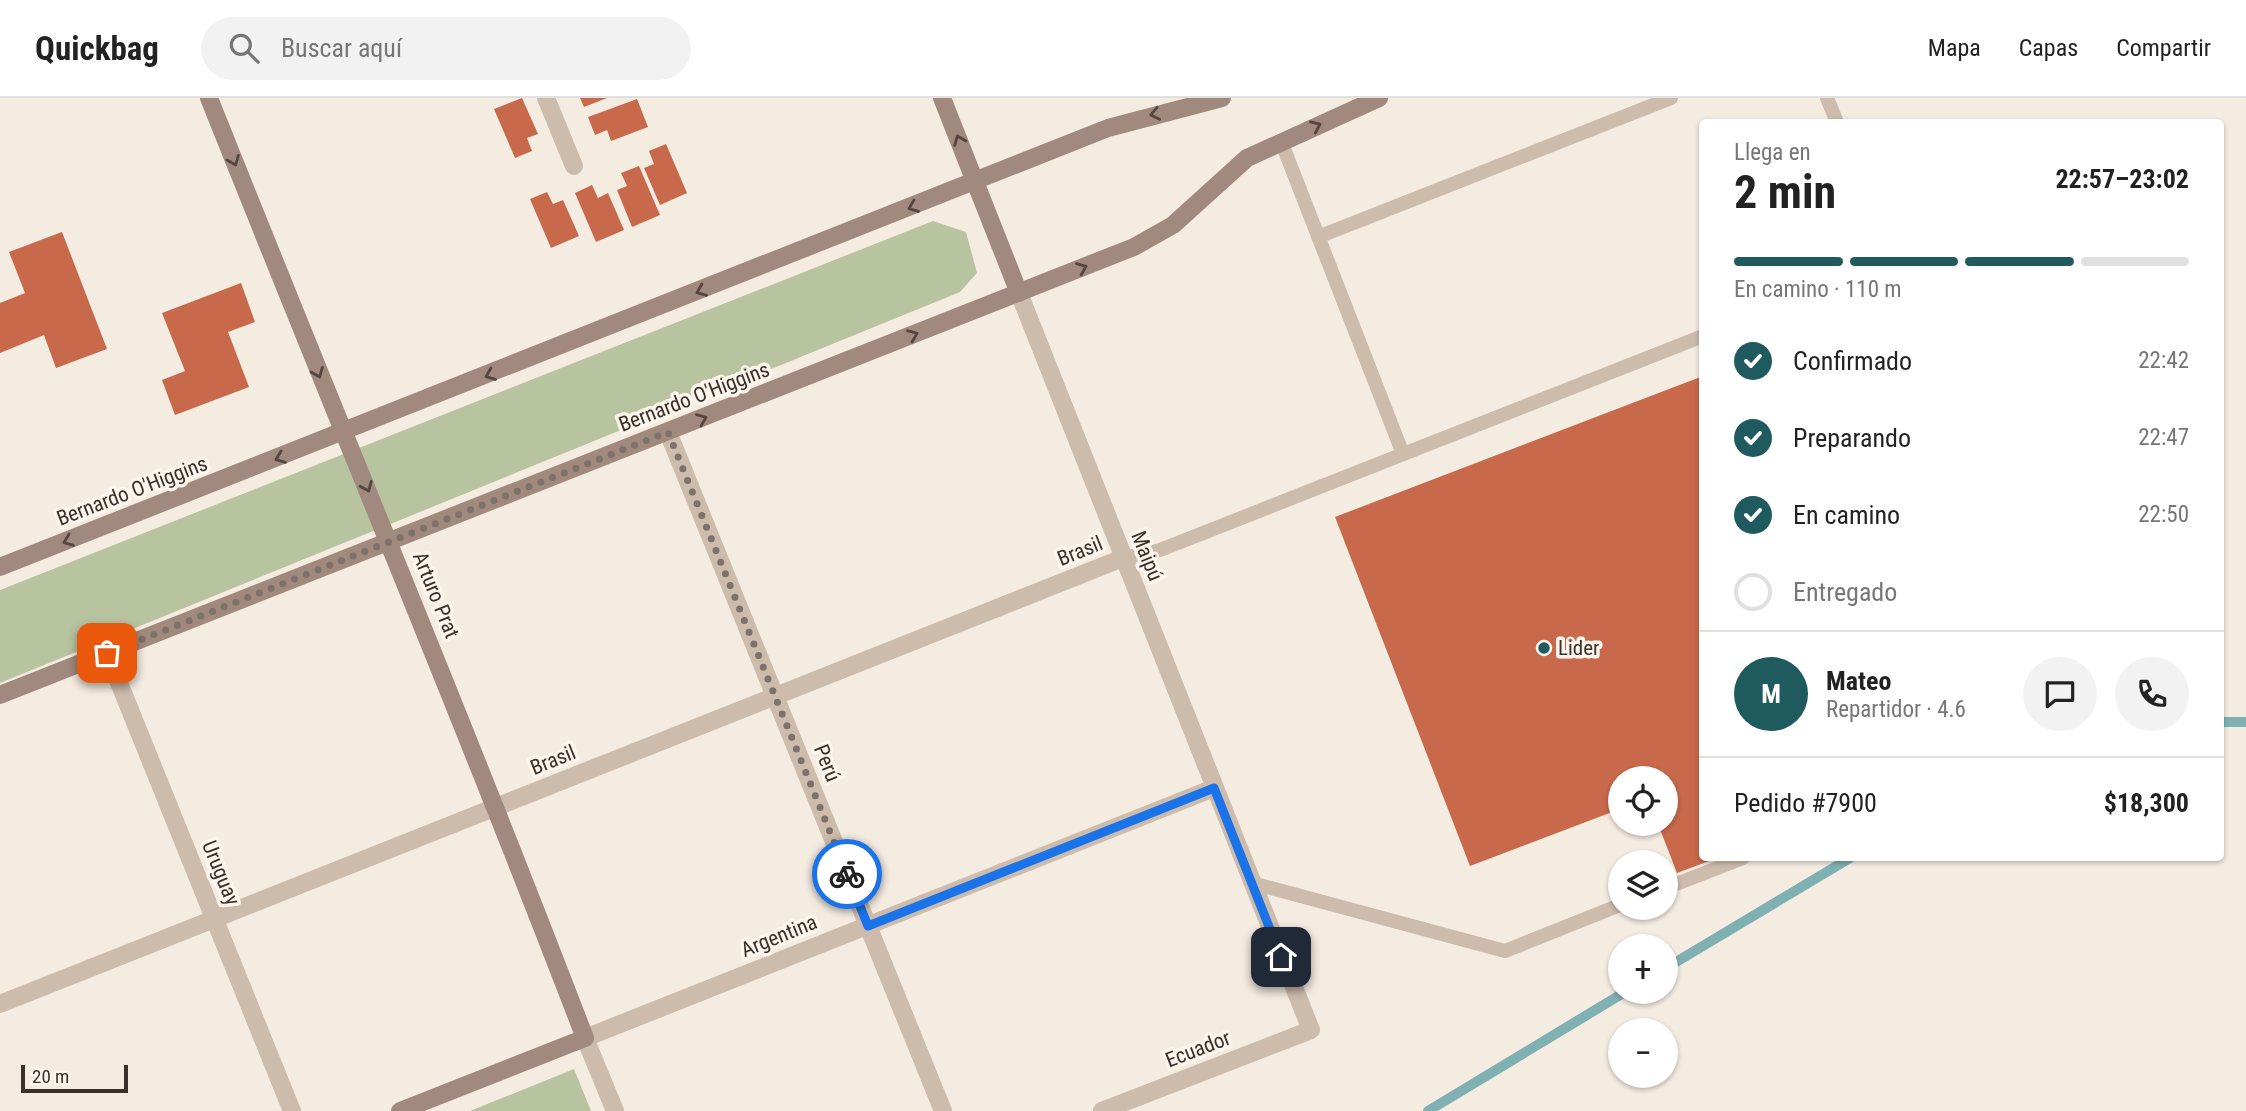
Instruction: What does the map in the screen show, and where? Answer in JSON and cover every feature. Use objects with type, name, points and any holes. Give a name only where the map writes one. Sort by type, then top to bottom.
[{"type":"street","name":"Arturo Prat","points":[[209,98],[343,433],[390,541],[615,1111]]},
{"type":"street","points":[[547,98],[574,166]]},
{"type":"street","name":"Maipú","points":[[942,98],[1311,1030]]},
{"type":"street","name":"Bernardo O'Higgins","points":[[0,568],[1124,122],[1222,98]]},
{"type":"street","name":"Bernardo O'Higgins","points":[[0,695],[1019,293],[1154,237],[1189,212],[1230,171],[1281,141],[1379,98]]},
{"type":"street","name":"Perú","points":[[668,432],[943,1111]]},
{"type":"street","name":"Brasil","points":[[0,1004],[1123,558]]},
{"type":"street","name":"Uruguay","points":[[107,653],[292,1111]]},
{"type":"street","name":"Argentina","points":[[400,1111],[1214,788]]},
{"type":"street","name":"Ecuador","points":[[1102,1111],[1311,1030]]},
{"type":"lane","points":[[1318,237],[1646,102],[1671,98]]},
{"type":"lane","points":[[1827,98],[1836,119]]},
{"type":"lane","points":[[1281,141],[1403,454]]},
{"type":"lane","points":[[1123,558],[1160,550],[1699,338]]},
{"type":"lane","points":[[1678,883],[1735,861]]},
{"type":"lane","points":[[1252,883],[1505,951],[1608,910]]},
{"type":"green space","points":[[933,221],[966,232],[977,273],[960,292],[0,683],[0,590]]},
{"type":"green space","points":[[574,1069],[591,1111],[470,1111]]},
{"type":"building","points":[[522,98],[538,134],[527,138],[532,151],[515,158],[494,109]]},
{"type":"building","points":[[580,98],[607,98],[584,107]]},
{"type":"building","points":[[637,99],[648,127],[611,141],[607,130],[595,135],[588,117]]},
{"type":"building","points":[[666,144],[687,193],[660,205],[644,168],[654,164],[649,151]]},
{"type":"building","points":[[639,166],[660,215],[632,227],[617,190],[627,186],[621,173]]},
{"type":"building","points":[[592,185],[598,198],[608,193],[624,230],[596,242],[575,193]]},
{"type":"building","points":[[547,192],[553,204],[563,200],[579,236],[551,248],[530,199]]},
{"type":"building","points":[[62,232],[107,349],[56,368],[44,335],[0,353],[0,303],[25,293],[9,252]]},
{"type":"building","points":[[241,283],[255,322],[228,332],[249,387],[175,415],[162,380],[185,371],[162,313]]},
{"type":"building","name":"Lider","points":[[1699,378],[1699,861],[1709,861],[1678,873],[1678,850],[1668,850],[1663,836],[1678,836],[1678,766],[1608,766],[1608,814],[1470,866],[1335,517]]},
{"type":"waterway","points":[[2224,722],[2246,722]]},
{"type":"waterway","points":[[1678,961],[1845,861]]},
{"type":"waterway","points":[[1428,1111],[1608,1002]]},
{"type":"way so far","points":[[107,653],[668,432],[847,874]]},
{"type":"place","name":"Lider","points":[[1544,648]]},
{"type":"route","points":[[847,874],[868,926],[1214,788],[1281,957]]}]
